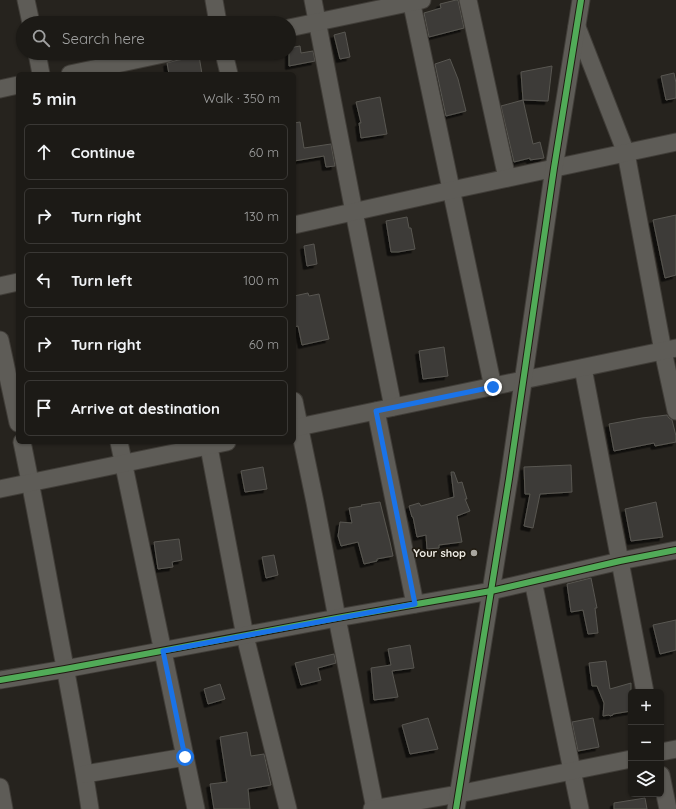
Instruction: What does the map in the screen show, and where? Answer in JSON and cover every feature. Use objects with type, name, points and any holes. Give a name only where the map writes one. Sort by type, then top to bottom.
[{"type":"street","points":[[26,0],[29,16]]},
{"type":"street","points":[[214,0],[217,16]]},
{"type":"street","points":[[313,0],[393,407]]},
{"type":"street","points":[[468,0],[507,178]]},
{"type":"street","points":[[457,802],[491,591],[554,168],[581,0]]},
{"type":"street","points":[[296,27],[415,1],[493,387]]},
{"type":"street","points":[[576,27],[626,153],[669,349],[676,411]]},
{"type":"street","points":[[38,60],[41,72]]},
{"type":"street","points":[[90,72],[131,68],[151,60]]},
{"type":"street","points":[[226,60],[229,72]]},
{"type":"street","points":[[0,89],[16,85]]},
{"type":"street","points":[[296,225],[676,142]]},
{"type":"street","points":[[0,286],[16,282]]},
{"type":"street","points":[[0,340],[3,367],[16,416]]},
{"type":"street","points":[[375,808],[315,502],[297,428],[669,349]]},
{"type":"street","points":[[583,368],[644,689]]},
{"type":"street","points":[[376,411],[415,604]]},
{"type":"street","points":[[22,444],[85,774],[90,809]]},
{"type":"street","points":[[119,444],[196,809]]},
{"type":"street","points":[[0,489],[123,464],[209,444],[245,636],[288,809]]},
{"type":"street","points":[[0,680],[491,591],[620,561],[676,550]]},
{"type":"street","points":[[533,581],[580,809]]},
{"type":"street","points":[[664,751],[676,749]]},
{"type":"street","points":[[85,774],[185,757]]},
{"type":"street","points":[[372,809],[457,802],[573,771],[628,760]]},
{"type":"street","points":[[0,787],[4,809]]},
{"type":"street","points":[[664,790],[668,809]]},
{"type":"building","points":[[458,0],[464,28],[429,37],[424,13],[441,8],[440,4]]},
{"type":"building","points":[[345,32],[350,57],[340,59],[334,35]]},
{"type":"building","points":[[300,46],[301,53],[313,51],[315,61],[289,66],[289,60],[296,60],[296,47]]},
{"type":"building","points":[[450,59],[458,79],[466,111],[446,116],[435,64]]},
{"type":"building","points":[[200,60],[202,72],[169,72],[167,63],[174,61]]},
{"type":"building","points":[[552,66],[548,101],[523,100],[521,72]]},
{"type":"building","points":[[674,73],[676,98],[666,100],[661,76]]},
{"type":"building","points":[[380,97],[387,134],[361,138],[359,123],[361,123],[356,102]]},
{"type":"building","points":[[523,100],[533,144],[540,142],[544,158],[530,160],[530,158],[514,162],[501,106]]},
{"type":"building","points":[[300,122],[304,148],[331,144],[335,166],[326,167],[324,156],[296,161],[296,123]]},
{"type":"building","points":[[676,215],[676,275],[665,278],[653,220]]},
{"type":"building","points":[[407,217],[409,228],[411,228],[415,249],[391,252],[386,221]]},
{"type":"building","points":[[314,244],[317,264],[307,266],[304,246]]},
{"type":"building","points":[[308,293],[309,296],[319,294],[329,339],[302,345],[298,326],[296,326],[296,296]]},
{"type":"building","points":[[444,347],[448,376],[423,379],[419,351]]},
{"type":"building","points":[[667,415],[672,420],[676,442],[655,446],[654,443],[614,451],[609,424]]},
{"type":"building","points":[[571,465],[572,492],[540,494],[533,528],[524,526],[530,494],[525,494],[524,467]]},
{"type":"building","points":[[263,467],[267,489],[245,492],[241,471]]},
{"type":"building","points":[[451,472],[454,472],[458,483],[462,482],[467,499],[465,499],[470,511],[457,516],[462,542],[439,545],[439,548],[427,549],[426,535],[417,537],[409,506],[419,503],[421,506],[454,497]]},
{"type":"building","points":[[380,502],[393,556],[377,559],[377,561],[364,564],[358,542],[341,546],[338,536],[340,522],[352,523],[349,508]]},
{"type":"building","points":[[656,502],[663,537],[631,541],[625,509]]},
{"type":"building","points":[[179,539],[182,560],[172,562],[173,567],[158,569],[154,542]]},
{"type":"building","points":[[274,555],[278,575],[266,578],[262,557]]},
{"type":"building","points":[[591,578],[597,608],[595,608],[598,633],[588,634],[583,610],[571,612],[567,584]]},
{"type":"building","points":[[676,620],[676,650],[660,654],[653,625]]},
{"type":"building","points":[[410,645],[414,668],[392,671],[398,697],[374,700],[371,668],[391,665],[388,649]]},
{"type":"building","points":[[334,654],[336,663],[318,668],[321,680],[301,685],[295,663]]},
{"type":"building","points":[[606,661],[610,689],[631,683],[631,689],[628,689],[628,712],[613,714],[610,716],[603,716],[604,703],[597,686],[592,686],[589,663]]},
{"type":"building","points":[[220,684],[225,699],[208,704],[204,689]]},
{"type":"building","points":[[428,718],[438,749],[410,754],[402,725]]},
{"type":"building","points":[[593,718],[599,747],[578,751],[572,722]]},
{"type":"building","points":[[247,732],[251,756],[264,754],[271,785],[248,789],[250,809],[214,809],[210,784],[227,782],[220,737]]},
{"type":"building","points":[[645,798],[647,809],[614,809],[614,803]]},
{"type":"cycle path","points":[[456,809],[509,479],[554,168],[581,0]]},
{"type":"cycle path","points":[[0,680],[491,591],[620,561],[676,550]]},
{"type":"place","name":"Your shop","points":[[474,553]]},
{"type":"route","points":[[185,757],[163,651],[415,604],[376,411],[493,387]]}]
